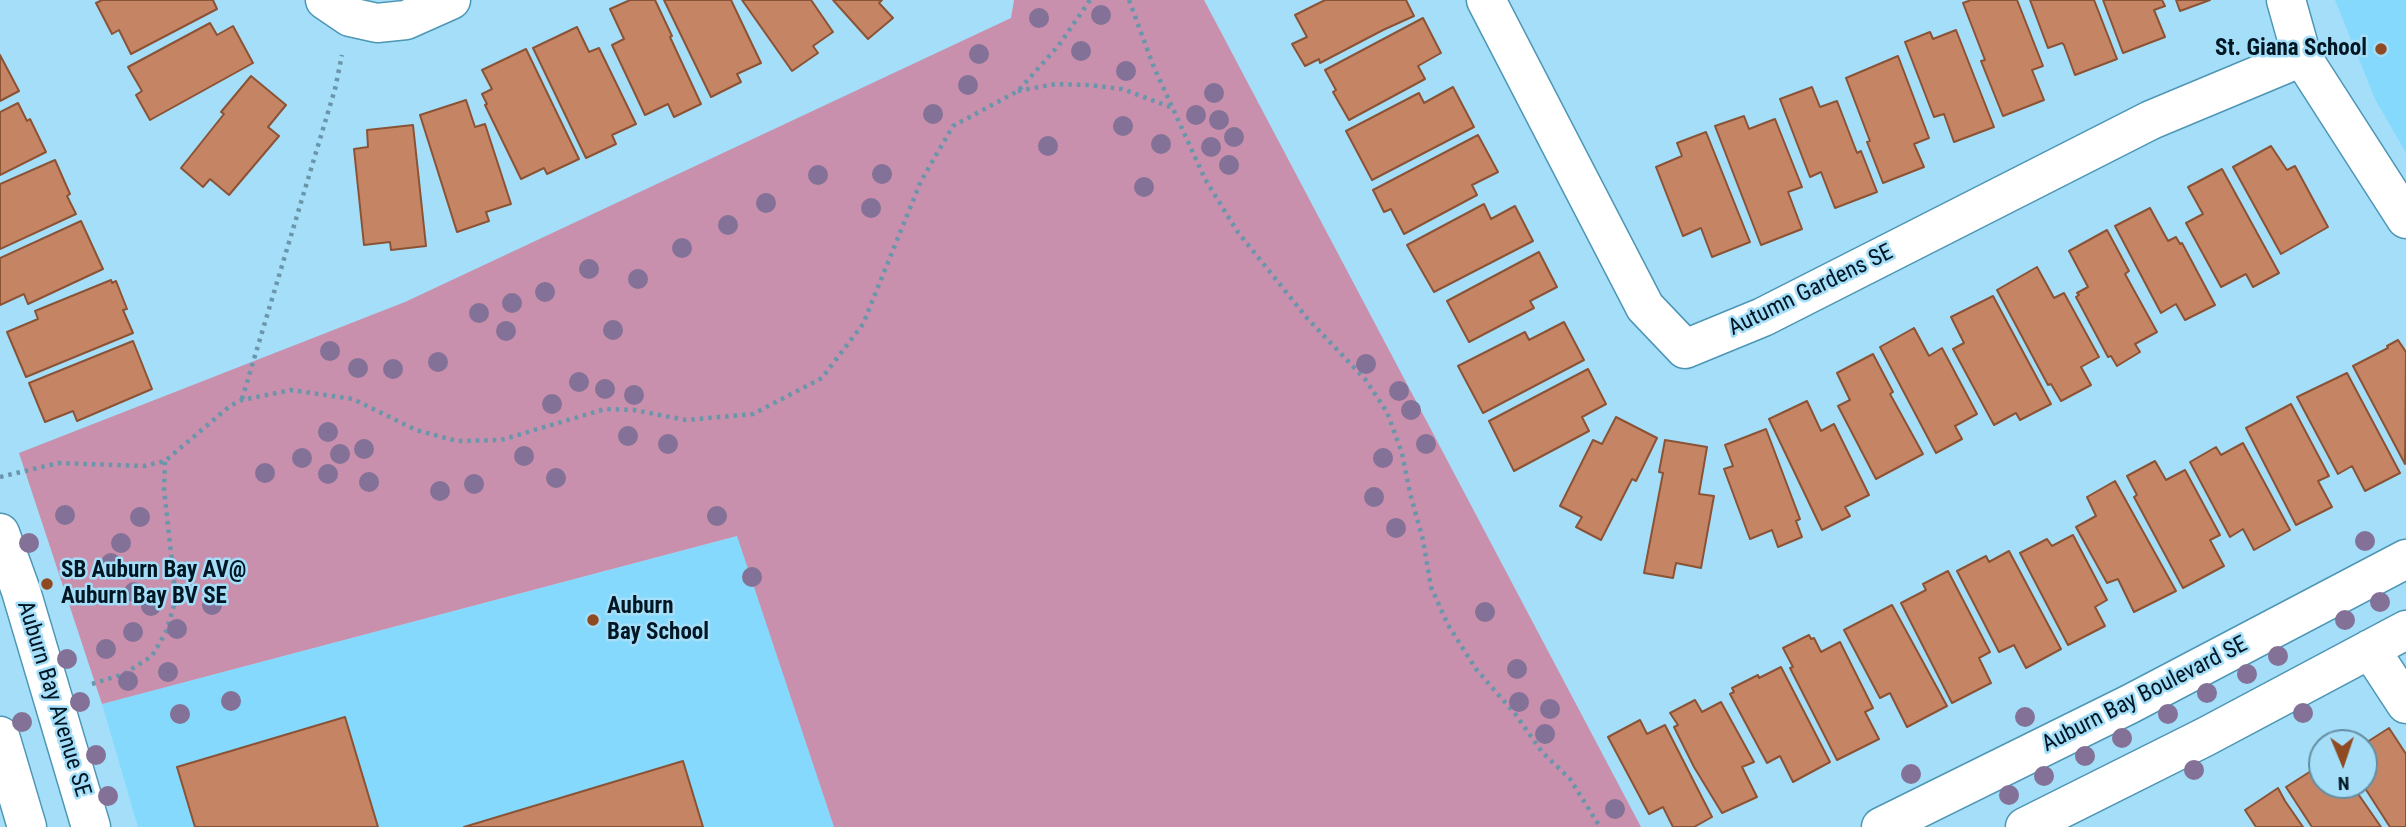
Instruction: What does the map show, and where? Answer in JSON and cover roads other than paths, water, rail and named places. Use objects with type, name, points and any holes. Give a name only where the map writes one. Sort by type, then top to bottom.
[{"type":"street","points":[[337,9],[377,23],[392,23],[406,20],[451,0]]},
{"type":"street","name":"Autumn Gardens SE","points":[[1486,0],[1645,307],[1685,349],[1763,317],[2151,120],[2302,57]]},
{"type":"street","points":[[2286,0],[2302,57],[2406,219]]},
{"type":"street","name":"Auburn Bay Avenue SE","points":[[0,533],[21,591],[91,827]]},
{"type":"street","name":"Auburn Bay Boulevard SE","points":[[1881,827],[2130,704],[2406,559]]},
{"type":"street","points":[[2025,827],[2205,737],[2406,629]]},
{"type":"street","points":[[2370,649],[2406,704]]},
{"type":"street","points":[[0,736],[27,827]]},
{"type":"place","name":"St. Giana School","points":[[2381,49]]},
{"type":"place","name":"SB Auburn Bay AV@ Auburn Bay BV SE","points":[[47,584]]},
{"type":"place","name":"Auburn Bay School","points":[[593,620]]}]
